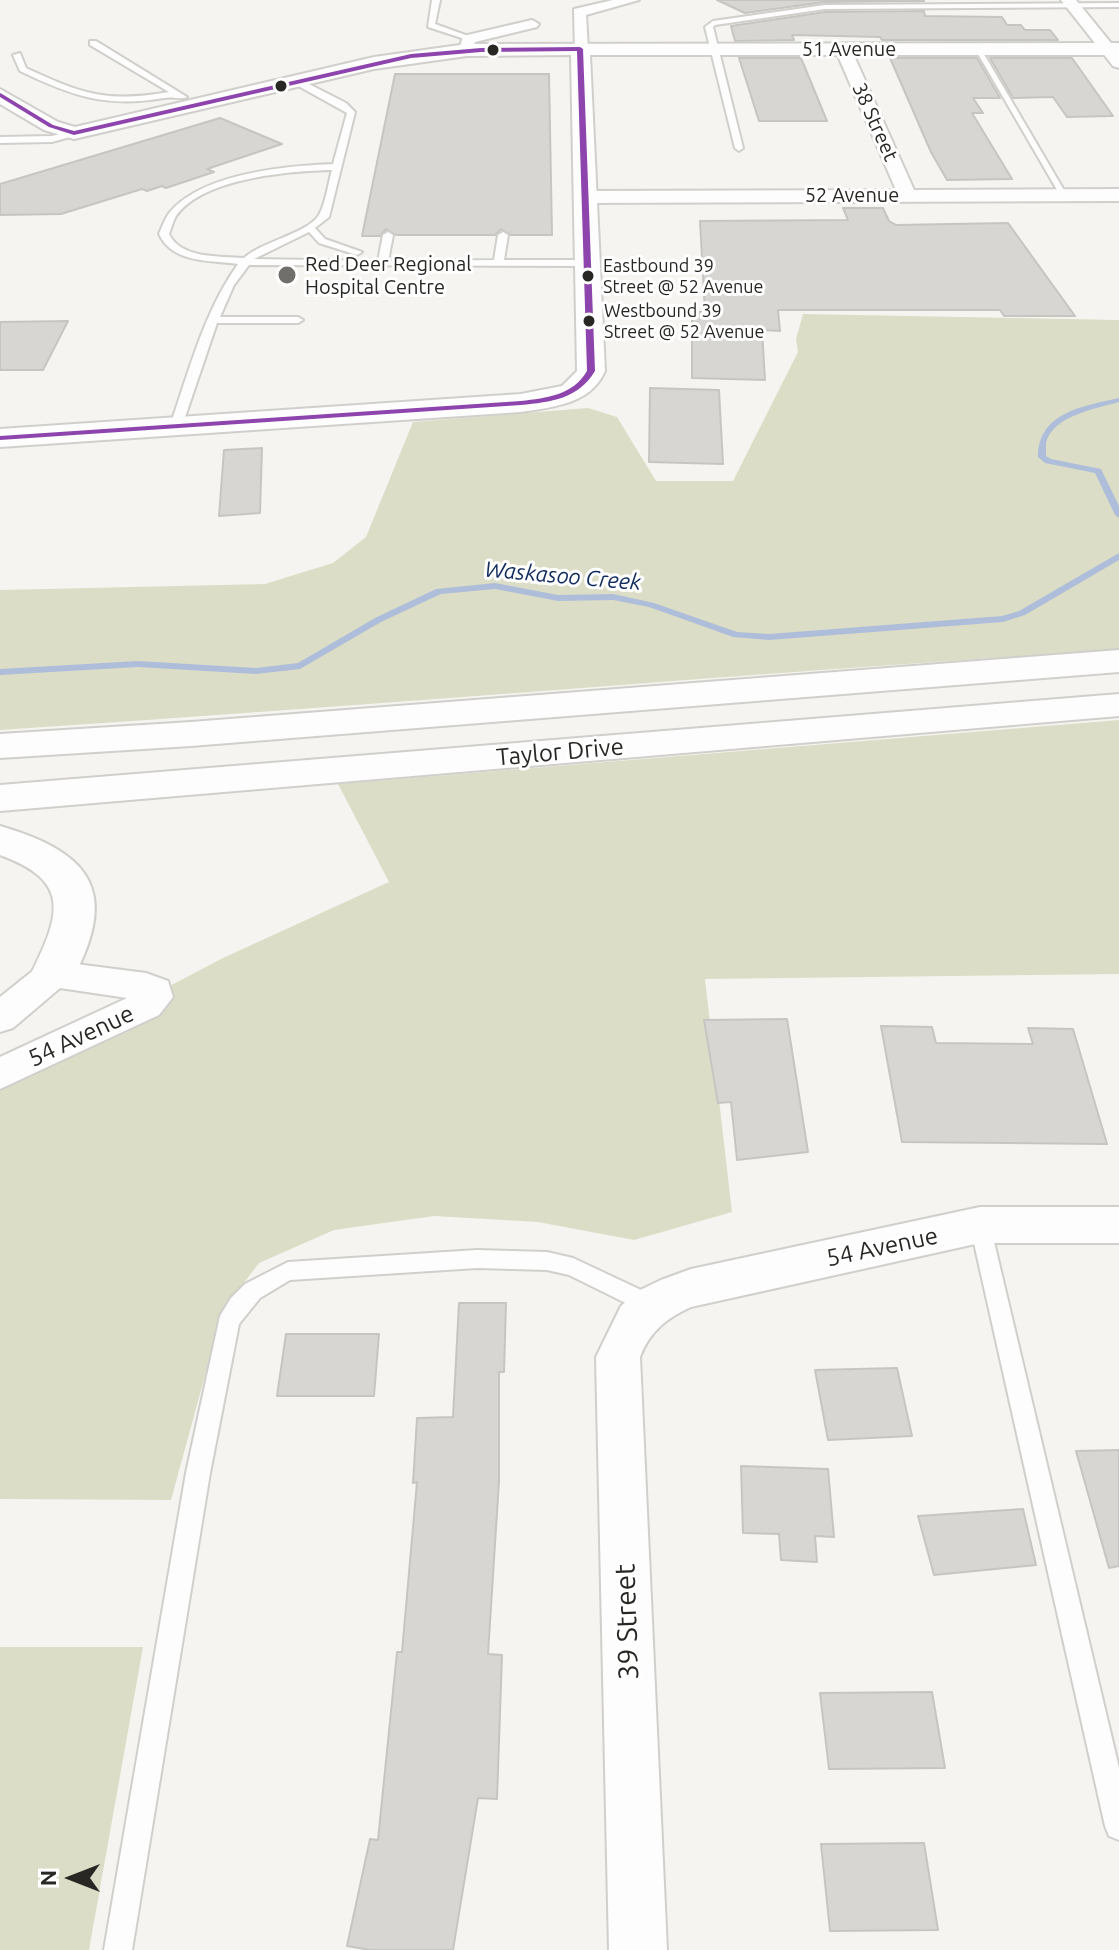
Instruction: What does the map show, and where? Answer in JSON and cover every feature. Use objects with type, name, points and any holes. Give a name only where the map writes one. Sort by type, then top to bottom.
[{"type":"street","points":[[0,438],[521,403],[556,397],[578,387],[589,378],[591,371],[579,12],[632,0]]},
{"type":"street","points":[[1070,2],[1115,53]]},
{"type":"street","points":[[468,45],[532,24]]},
{"type":"street","name":"51 Avenue","points":[[175,102],[195,105],[374,63],[468,45],[580,49],[977,49],[1115,53]]},
{"type":"street","name":"38 Street","points":[[843,49],[907,195]]},
{"type":"street","points":[[8,100],[81,115],[175,102]]},
{"type":"street","points":[[8,100],[51,126],[74,133],[175,102]]},
{"type":"street","points":[[0,130],[20,125],[25,120],[24,112],[8,100]]},
{"type":"street","name":"52 Avenue","points":[[585,197],[1119,195]]},
{"type":"street","name":"Taylor Drive","points":[[0,746],[191,734],[1119,661]]},
{"type":"street","name":"Taylor Drive","points":[[0,798],[1119,705]]},
{"type":"street","points":[[0,840],[44,856],[65,873],[76,920],[71,941],[53,974],[0,1018]]},
{"type":"street","name":"54 Avenue","points":[[0,1074],[146,1005],[155,997],[155,991],[146,987],[53,974]]},
{"type":"street","name":"54 Avenue","points":[[650,1305],[691,1288],[980,1225],[1119,1225]]},
{"type":"street","name":"39 Street","points":[[638,1950],[618,1357],[626,1333],[650,1305]]},
{"type":"lane","points":[[436,0],[431,25],[468,45]]},
{"type":"lane","points":[[739,148],[709,27],[713,23],[816,7],[1070,2],[1119,5]]},
{"type":"lane","points":[[93,43],[175,102]]},
{"type":"lane","points":[[977,49],[1065,195]]},
{"type":"lane","points":[[17,55],[23,69],[79,96],[97,101],[148,99],[175,102]]},
{"type":"lane","points":[[176,426],[228,285],[250,258],[311,229],[324,217],[351,112],[296,81]]},
{"type":"lane","points":[[0,130],[74,133]]},
{"type":"lane","points":[[0,140],[52,139],[74,133]]},
{"type":"lane","points":[[338,167],[241,177],[190,200],[173,214],[164,234],[169,245],[187,255],[211,259],[587,257]]},
{"type":"lane","points":[[311,229],[322,241],[384,258]]},
{"type":"lane","points":[[384,258],[388,235]]},
{"type":"lane","points":[[499,258],[503,235]]},
{"type":"lane","points":[[250,258],[357,252]]},
{"type":"lane","points":[[214,320],[298,320]]},
{"type":"lane","points":[[980,1225],[1119,1826]]},
{"type":"lane","points":[[118,1950],[198,1473],[228,1323],[237,1303],[264,1281],[288,1271],[477,1259],[547,1261],[573,1267],[650,1305]]},
{"type":"green space","points":[[803,314],[1119,320],[1119,650],[0,730],[0,590],[265,584],[333,563],[366,537],[413,422],[588,408],[617,417],[656,481],[733,481],[798,352],[796,339]]},
{"type":"green space","points":[[1119,720],[1119,974],[705,979],[732,1212],[634,1240],[538,1222],[434,1216],[334,1230],[259,1263],[223,1310],[171,1500],[0,1499],[0,1075],[223,958],[389,882],[338,784]]},
{"type":"green space","points":[[0,1647],[143,1647],[89,1950],[0,1950]]},
{"type":"building","points":[[717,0],[924,1],[825,2],[745,13]]},
{"type":"building","points":[[924,11],[925,16],[1002,17],[1007,25],[1021,25],[1025,30],[1050,30],[1058,40],[882,40],[880,37],[792,35],[794,40],[735,41],[731,26],[825,12]]},
{"type":"building","points":[[739,58],[801,58],[827,121],[759,121]]},
{"type":"building","points":[[890,58],[977,58],[1000,98],[973,98],[983,113],[972,113],[1012,179],[947,180],[931,152]]},
{"type":"building","points":[[990,58],[1072,58],[1113,116],[1067,117],[1053,97],[1013,98]]},
{"type":"building","points":[[395,74],[549,74],[552,235],[511,235],[501,229],[495,235],[396,235],[386,229],[380,236],[362,236]]},
{"type":"building","points":[[220,118],[282,144],[207,169],[214,172],[166,188],[142,189],[61,214],[0,215],[0,184]]},
{"type":"building","points":[[843,208],[883,208],[889,221],[896,225],[1008,223],[1075,316],[1004,316],[1000,310],[778,310],[780,331],[762,330],[765,380],[692,378],[692,312],[705,312],[700,221],[848,220]]},
{"type":"building","points":[[68,321],[43,370],[0,370],[0,322]]},
{"type":"building","points":[[650,388],[719,390],[723,464],[649,462]]},
{"type":"building","points":[[262,448],[260,513],[219,516],[224,450]]},
{"type":"building","points":[[787,1019],[808,1152],[737,1160],[731,1102],[718,1103],[704,1020]]},
{"type":"building","points":[[881,1026],[932,1027],[936,1043],[1033,1044],[1028,1028],[1073,1029],[1107,1144],[902,1142]]},
{"type":"building","points":[[459,1303],[506,1303],[504,1372],[499,1372],[499,1481],[488,1654],[502,1655],[497,1799],[478,1798],[453,1950],[370,1950],[347,1946],[370,1839],[378,1840],[397,1652],[402,1652],[417,1482],[413,1483],[417,1418],[453,1417]]},
{"type":"building","points":[[286,1334],[379,1334],[374,1396],[277,1396]]},
{"type":"building","points":[[897,1368],[912,1436],[828,1440],[815,1370]]},
{"type":"building","points":[[1119,1450],[1119,1566],[1109,1568],[1076,1451]]},
{"type":"building","points":[[741,1466],[828,1469],[834,1537],[815,1536],[817,1562],[781,1560],[779,1534],[743,1533]]},
{"type":"building","points":[[1023,1509],[1036,1565],[934,1575],[918,1516]]},
{"type":"building","points":[[932,1692],[945,1768],[829,1769],[820,1693]]},
{"type":"building","points":[[924,1843],[938,1930],[830,1931],[821,1844]]},
{"type":"waterway","name":"Waskasoo Creek","points":[[1119,400],[1067,416],[1055,423],[1042,443],[1042,457],[1048,461],[1098,471],[1119,515]]},
{"type":"waterway","name":"Waskasoo Creek","points":[[0,672],[138,664],[256,671],[300,666],[378,620],[439,591],[495,586],[558,598],[613,597],[651,605],[736,635],[769,637],[1003,619],[1022,613],[1119,556]]},
{"type":"transit line","points":[[0,95],[51,126],[74,133],[411,56],[481,50],[580,49]]},
{"type":"transit line","points":[[0,438],[521,403],[561,396],[579,387],[591,371],[580,49]]},
{"type":"place","name":"Red Deer Regional Hospital Centre","points":[[287,275]]},
{"type":"place","name":"Eastbound 39 Street @ 52 Avenue","points":[[588,276]]},
{"type":"place","name":"Westbound 39 Street @ 52 Avenue","points":[[589,321]]}]
